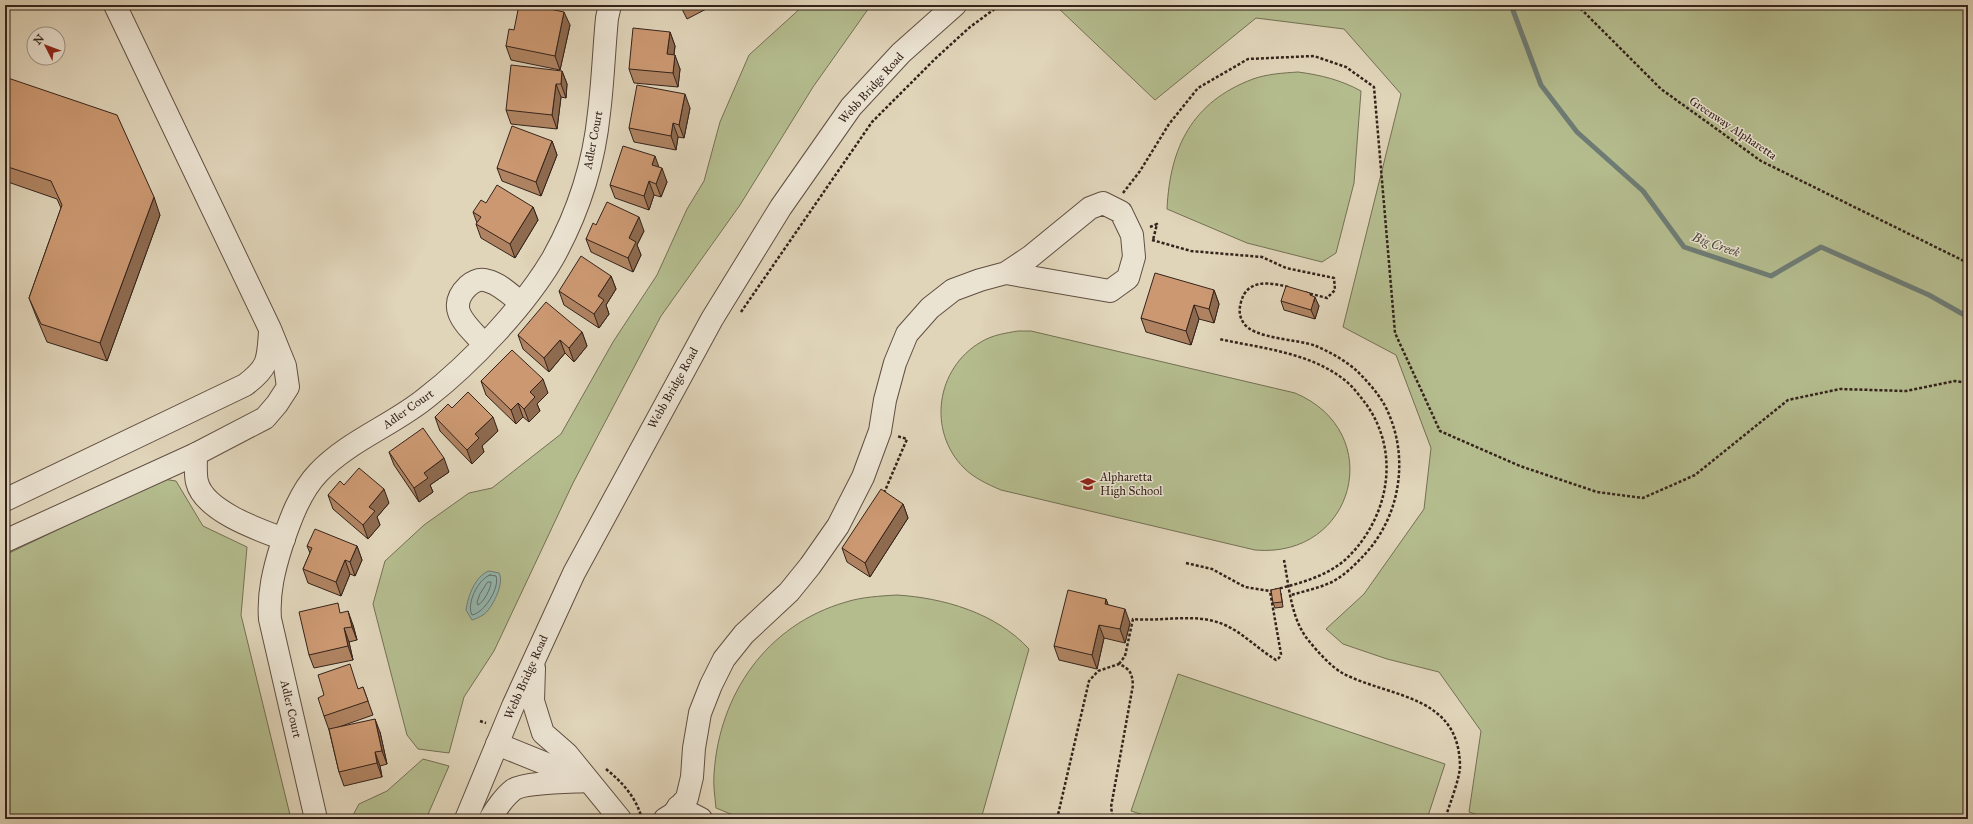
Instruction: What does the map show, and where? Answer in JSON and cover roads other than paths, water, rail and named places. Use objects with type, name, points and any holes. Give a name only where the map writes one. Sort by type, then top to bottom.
[{"type":"street","points":[[5,541],[196,454],[264,418],[277,404],[288,387],[285,366],[270,329],[115,5]]},
{"type":"street","name":"Adler Court","points":[[316,819],[270,619],[269,601],[271,584],[284,539],[302,497],[318,473],[351,448],[424,400],[450,379],[484,344],[521,302],[552,259],[578,207],[596,137],[600,112],[606,29],[610,5]]},
{"type":"street","name":"Webb Bridge Road","points":[[466,819],[534,658],[574,573],[644,440],[712,318],[781,207],[851,107],[901,53],[955,5]]},
{"type":"street","points":[[672,813],[687,798],[692,777],[694,748],[700,713],[711,685],[724,659],[744,634],[789,592],[810,566],[838,526],[863,476],[880,431],[885,400],[895,363],[907,334],[930,308],[953,290],[980,280],[1006,273],[1030,257],[1090,208],[1103,203],[1121,212],[1142,238],[1134,257],[1128,278],[1110,291],[1006,273]]},
{"type":"street","points":[[484,344],[460,317],[457,308],[459,299],[468,287],[475,281],[482,279],[490,281],[521,302]]},
{"type":"street","points":[[5,500],[245,385],[264,368],[268,355],[270,329]]},
{"type":"street","points":[[196,454],[197,483]]},
{"type":"street","points":[[168,467],[197,483],[210,500],[228,515],[254,528],[284,539]]},
{"type":"street","points":[[534,658],[533,700],[543,733],[567,754],[620,819]]},
{"type":"street","points":[[497,744],[588,781]]},
{"type":"street","points":[[490,819],[493,813],[514,789],[544,783],[588,781]]},
{"type":"street","points":[[672,813],[701,819]]},
{"type":"water","points":[[489,571],[499,573],[500,583],[497,596],[487,612],[472,620],[466,610],[470,593],[480,577]]},
{"type":"waterway","name":"Big Creek","points":[[1511,5],[1541,85],[1577,132],[1643,191],[1684,247],[1771,276],[1821,247],[1929,295],[1968,317]]},
{"type":"place","name":"Alpharetta High School","points":[[1088,484]]}]
